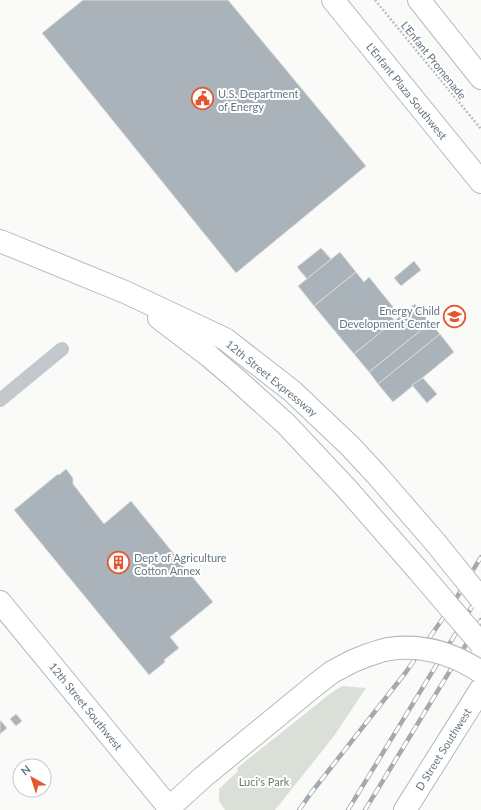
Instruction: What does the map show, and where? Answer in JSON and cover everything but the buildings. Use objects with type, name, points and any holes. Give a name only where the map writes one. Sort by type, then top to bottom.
[{"type":"main road","name":"L'Enfant Plaza Southwest","points":[[333,0],[481,182]]},
{"type":"main road","points":[[419,0],[481,78]]},
{"type":"main road","name":"12th Street Expressway","points":[[0,241],[125,292],[225,339],[292,391],[350,446],[435,542],[481,599]]},
{"type":"main road","points":[[125,292],[209,356],[286,424],[347,489],[481,644]]},
{"type":"main road","name":"12th Street Southwest","points":[[0,602],[169,809]]},
{"type":"main road","points":[[169,809],[203,777],[314,686],[332,672],[353,661],[389,649],[426,649],[453,656],[481,672]]},
{"type":"main road","name":"D Street Southwest","points":[[405,810],[481,689]]},
{"type":"lane","points":[[0,400],[62,349]]},
{"type":"path","name":"L'Enfant Promenade","points":[[375,0],[481,130]]},
{"type":"green space","name":"Luci's Park","points":[[342,686],[366,688],[334,736],[275,810],[225,810],[219,801],[219,789],[238,771],[237,768],[331,693]]},
{"type":"railway","points":[[299,810],[406,672],[454,602],[481,557]]},
{"type":"railway","points":[[348,810],[481,592]]},
{"type":"railway","points":[[365,810],[481,620]]},
{"type":"place","name":"U.S. Department of Energy","points":[[203,99]]},
{"type":"place","name":"Energy Child Development Center","points":[[455,316]]},
{"type":"place","name":"Dept of Agriculture Cotton Annex","points":[[119,563]]}]
